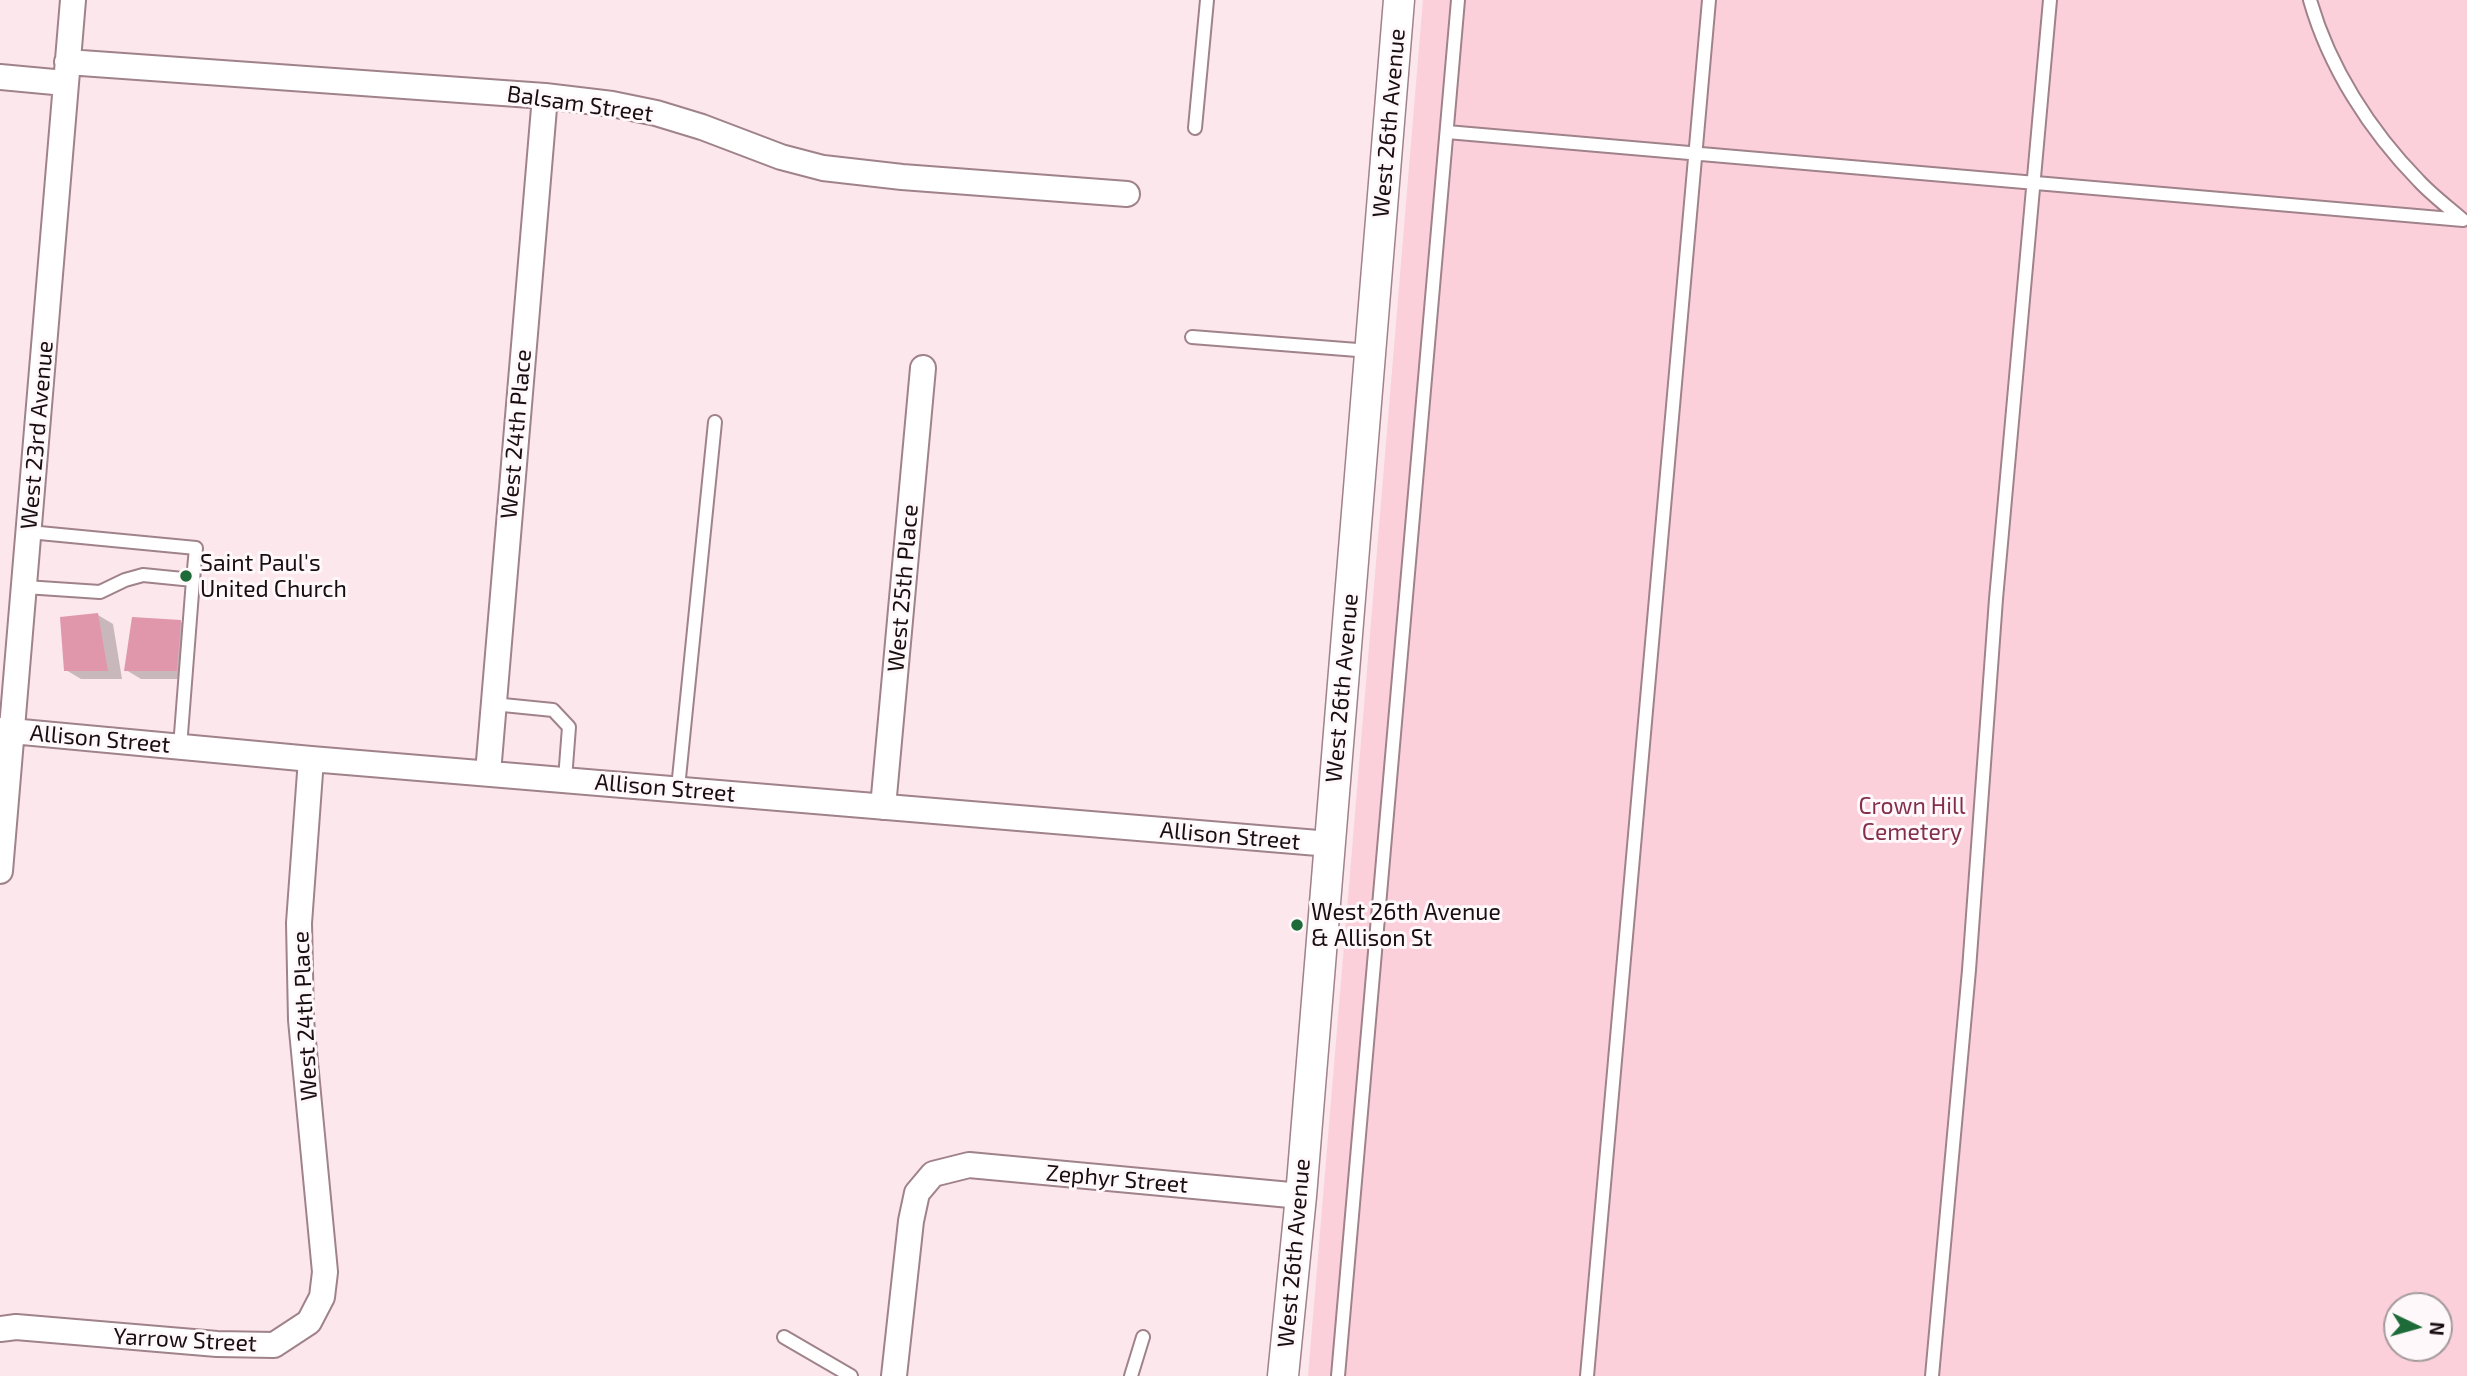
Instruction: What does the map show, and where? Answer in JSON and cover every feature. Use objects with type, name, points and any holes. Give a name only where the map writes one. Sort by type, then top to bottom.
[{"type":"street","name":"West 23rd Avenue","points":[[0,871],[7,730],[25,587],[74,0]]},
{"type":"street","name":"West 26th Avenue","points":[[1283,1376],[1301,1196],[1399,0]]},
{"type":"street","name":"Balsam Street","points":[[0,77],[66,73],[545,96],[612,104],[656,113],[781,157],[824,168],[902,177],[1127,194]]},
{"type":"street","name":"West 24th Place","points":[[488,773],[545,96]]},
{"type":"street","name":"West 25th Place","points":[[883,807],[923,368]]},
{"type":"street","name":"Allison Street","points":[[7,730],[311,759],[1329,844]]},
{"type":"street","name":"West 24th Place","points":[[311,759],[299,923],[301,1020],[325,1272]]},
{"type":"street","name":"Zephyr Street","points":[[894,1376],[911,1221],[917,1194],[933,1174],[969,1165],[1301,1196]]},
{"type":"street","name":"Yarrow Street","points":[[0,1329],[16,1327],[217,1344],[274,1345],[309,1322],[322,1297],[325,1272]]},
{"type":"lane","points":[[1195,128],[1207,0]]},
{"type":"lane","points":[[1338,1376],[1458,0]]},
{"type":"lane","points":[[1587,1376],[1709,0]]},
{"type":"lane","points":[[1932,1376],[1969,971],[1996,600],[2050,0]]},
{"type":"lane","points":[[2310,0],[2331,55],[2353,96],[2379,135],[2418,180],[2465,222]]},
{"type":"lane","points":[[1447,132],[2465,222]]},
{"type":"lane","points":[[1192,337],[1370,351]]},
{"type":"lane","points":[[678,789],[715,422]]},
{"type":"lane","points":[[29,532],[196,548],[180,747]]},
{"type":"lane","points":[[25,587],[100,592],[125,580],[143,576],[193,580]]},
{"type":"lane","points":[[493,704],[553,710],[569,727],[565,779]]},
{"type":"lane","points":[[784,1337],[851,1376]]},
{"type":"lane","points":[[1131,1376],[1143,1337]]},
{"type":"green space","name":"Crown Hill Cemetery","points":[[1423,0],[2467,0],[2467,1376],[1308,1376]]},
{"type":"building","points":[[98,613],[108,671],[64,671],[60,617]]},
{"type":"building","points":[[132,617],[181,620],[177,671],[124,671]]},
{"type":"place","name":"Saint Paul's United Church","points":[[186,576]]},
{"type":"place","name":"West 26th Avenue & Allison St","points":[[1297,925]]}]
